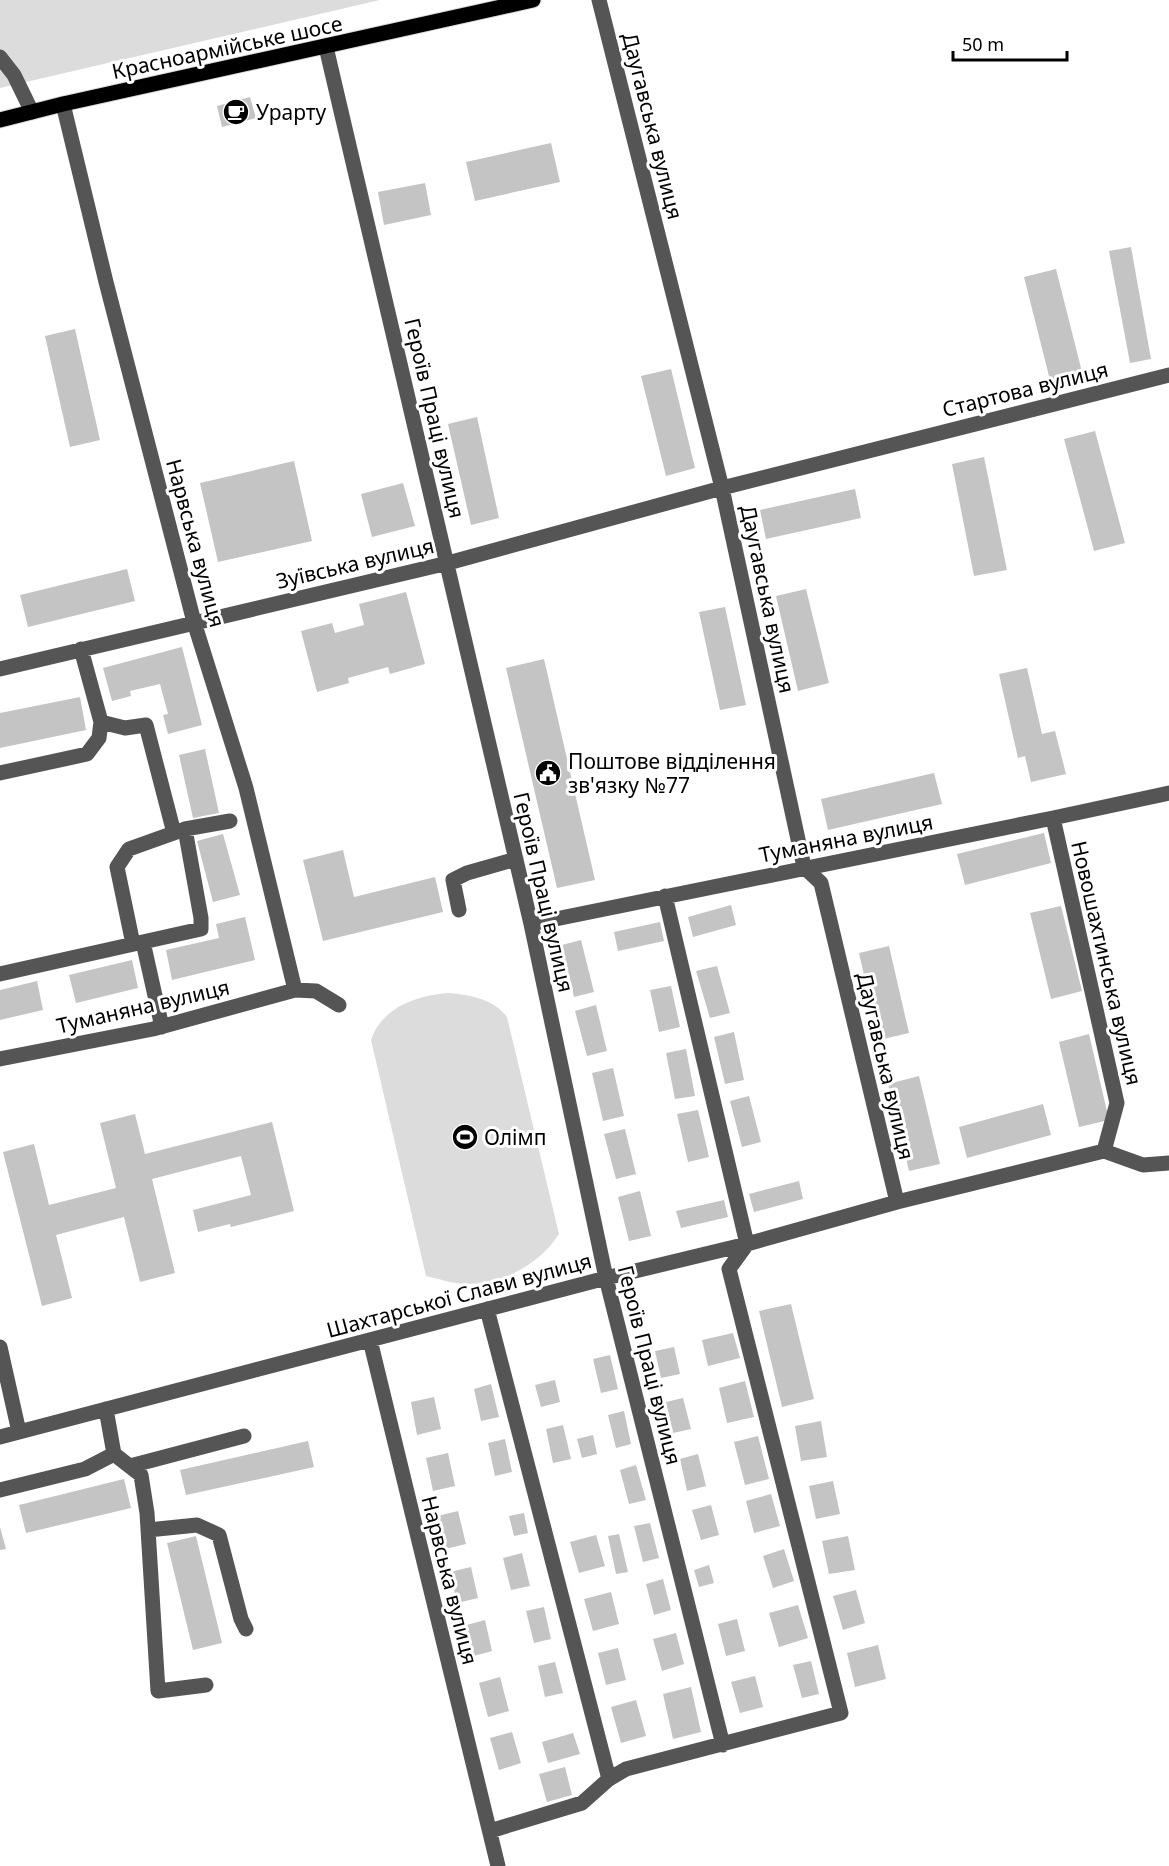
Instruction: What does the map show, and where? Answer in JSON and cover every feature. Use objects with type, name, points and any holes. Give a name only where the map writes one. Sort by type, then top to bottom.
[{"type":"main road","name":"Красноармійське шосе","points":[[0,120],[533,0]]},
{"type":"street","name":"Даугавська вулиця","points":[[599,0],[723,488],[804,867],[821,883],[897,1202]]},
{"type":"street","name":"Героїв Праці вулиця","points":[[326,47],[531,924],[606,1278],[723,1745]]},
{"type":"street","points":[[0,57],[14,75],[32,112]]},
{"type":"street","name":"Нарвська вулиця","points":[[63,104],[106,282],[194,622],[246,788],[295,990]]},
{"type":"street","name":"Стартова вулиця","points":[[892,445],[1169,375]]},
{"type":"street","name":"Зуївська вулиця","points":[[0,669],[448,563],[723,488],[892,445]]},
{"type":"street","points":[[0,773],[87,754],[99,738],[101,722],[81,649]]},
{"type":"street","points":[[0,974],[201,929],[201,918],[179,831],[146,725],[125,728],[101,722]]},
{"type":"street","name":"Туманяна вулиця","points":[[531,924],[1169,793]]},
{"type":"street","name":"Новошахтинська вулиця","points":[[1053,818],[1117,1102],[1104,1151]]},
{"type":"street","points":[[162,1027],[117,867],[129,849],[179,831],[230,820]]},
{"type":"street","points":[[459,910],[453,880],[467,873],[516,859]]},
{"type":"street","points":[[490,1831],[582,1803],[609,1779],[626,1769],[841,1713],[729,1269],[747,1244],[664,896]]},
{"type":"street","points":[[295,990],[316,992],[339,1005]]},
{"type":"street","name":"Туманяна вулиця","points":[[0,1059],[162,1027],[295,990]]},
{"type":"street","points":[[1104,1151],[1143,1165],[1169,1163]]},
{"type":"street","name":"Шахтарської Слави вулиця","points":[[0,1437],[606,1278],[747,1244],[897,1202],[1104,1151]]},
{"type":"street","points":[[487,1309],[609,1779]]},
{"type":"street","name":"Нарвська вулиця","points":[[370,1340],[498,1866]]},
{"type":"street","points":[[0,1347],[19,1432]]},
{"type":"street","points":[[106,1409],[114,1454],[141,1475],[148,1530],[158,1692],[206,1685]]},
{"type":"street","points":[[129,1466],[244,1436]]},
{"type":"street","points":[[0,1490],[85,1469],[114,1454]]},
{"type":"street","points":[[148,1530],[197,1525],[219,1535],[241,1619],[246,1629]]},
{"type":"shaded area","points":[[0,0],[380,0],[0,88]]},
{"type":"shaded area","name":"Олімп","points":[[449,993],[488,1002],[507,1017],[559,1234],[551,1245],[531,1263],[507,1276],[481,1283],[457,1283],[426,1276],[371,1040],[383,1019],[392,1011],[414,1000]]},
{"type":"building","name":"Урарту","points":[[250,97],[256,118],[222,127],[217,106]]},
{"type":"building","points":[[551,143],[560,182],[475,201],[466,162]]},
{"type":"building","points":[[425,183],[431,215],[384,225],[378,192]]},
{"type":"building","points":[[1131,247],[1151,359],[1130,363],[1109,251]]},
{"type":"building","points":[[1056,269],[1084,380],[1052,388],[1024,277]]},
{"type":"building","points":[[75,329],[100,440],[70,447],[45,336]]},
{"type":"building","points":[[671,369],[695,468],[666,476],[641,376]]},
{"type":"building","points":[[477,417],[499,518],[471,525],[448,424]]},
{"type":"building","points":[[1095,431],[1125,543],[1094,551],[1064,439]]},
{"type":"building","points":[[984,457],[1007,570],[974,576],[952,464]]},
{"type":"building","points":[[294,461],[312,541],[218,562],[200,483]]},
{"type":"building","points":[[403,483],[415,526],[372,537],[361,494]]},
{"type":"building","points":[[855,489],[861,518],[766,539],[760,510]]},
{"type":"building","points":[[127,569],[135,601],[28,627],[20,595]]},
{"type":"building","points":[[806,589],[829,683],[798,691],[776,596]]},
{"type":"building","points":[[406,592],[425,664],[390,674],[388,667],[348,678],[349,683],[317,692],[301,631],[332,623],[335,633],[364,625],[359,604]]},
{"type":"building","points":[[725,607],[746,705],[720,710],[699,612]]},
{"type":"building","points":[[182,647],[202,725],[168,734],[163,715],[168,714],[160,684],[130,691],[131,696],[112,701],[103,668]]},
{"type":"building","points":[[544,659],[595,880],[557,888],[506,668]]},
{"type":"building","points":[[1027,668],[1042,734],[1055,731],[1066,774],[1031,782],[1025,756],[1018,758],[999,674]]},
{"type":"building","points":[[80,697],[86,730],[0,748],[0,713]]},
{"type":"building","points":[[205,749],[219,813],[193,818],[179,755]]},
{"type":"building","points":[[934,773],[942,804],[828,830],[821,799]]},
{"type":"building","points":[[1044,833],[1051,863],[965,885],[957,854]]},
{"type":"building","points":[[223,834],[240,895],[213,902],[197,841]]},
{"type":"building","points":[[343,850],[354,897],[435,877],[443,912],[323,941],[303,860]]},
{"type":"building","points":[[731,905],[736,925],[693,937],[688,917]]},
{"type":"building","points":[[1061,906],[1082,991],[1051,999],[1030,913]]},
{"type":"building","points":[[245,917],[255,960],[172,980],[166,950],[219,938],[216,924]]},
{"type":"building","points":[[660,922],[664,941],[618,951],[614,932]]},
{"type":"building","points":[[581,940],[594,992],[574,997],[562,945]]},
{"type":"building","points":[[889,946],[909,1033],[879,1040],[859,953]]},
{"type":"building","points":[[132,960],[138,988],[76,1003],[69,975]]},
{"type":"building","points":[[717,966],[730,1013],[710,1018],[696,971]]},
{"type":"building","points":[[37,981],[43,1010],[0,1020],[0,990]]},
{"type":"building","points":[[671,986],[680,1027],[659,1032],[650,990]]},
{"type":"building","points":[[596,1005],[607,1051],[587,1056],[575,1011]]},
{"type":"building","points":[[734,1032],[744,1080],[725,1084],[714,1037]]},
{"type":"building","points":[[1089,1034],[1109,1120],[1079,1127],[1059,1042]]},
{"type":"building","points":[[686,1049],[695,1096],[675,1099],[666,1053]]},
{"type":"building","points":[[613,1068],[624,1116],[603,1121],[592,1073]]},
{"type":"building","points":[[919,1076],[940,1164],[909,1171],[888,1084]]},
{"type":"building","points":[[749,1096],[761,1142],[742,1147],[730,1101]]},
{"type":"building","points":[[1043,1104],[1051,1135],[967,1158],[959,1127]]},
{"type":"building","points":[[698,1110],[709,1157],[688,1162],[677,1114]]},
{"type":"building","points":[[135,1114],[145,1154],[272,1122],[294,1211],[231,1227],[230,1224],[198,1232],[193,1210],[251,1195],[241,1156],[152,1179],[175,1273],[140,1282],[124,1217],[56,1235],[72,1298],[42,1306],[3,1152],[34,1144],[49,1205],[116,1188],[100,1123]]},
{"type":"building","points":[[625,1129],[636,1174],[616,1179],[604,1134]]},
{"type":"building","points":[[799,1181],[803,1199],[754,1212],[749,1194]]},
{"type":"building","points":[[640,1191],[651,1236],[629,1241],[618,1197]]},
{"type":"building","points":[[724,1200],[728,1217],[681,1228],[676,1211]]},
{"type":"building","points":[[791,1304],[814,1399],[782,1407],[759,1311]]},
{"type":"building","points":[[733,1333],[740,1358],[708,1366],[702,1340]]},
{"type":"building","points":[[674,1347],[680,1374],[661,1378],[655,1351]]},
{"type":"building","points":[[610,1355],[618,1389],[601,1393],[593,1359]]},
{"type":"building","points":[[555,1380],[560,1402],[541,1407],[535,1385]]},
{"type":"building","points":[[745,1381],[754,1417],[727,1423],[719,1388]]},
{"type":"building","points":[[491,1384],[499,1417],[481,1421],[474,1389]]},
{"type":"building","points":[[434,1397],[441,1429],[417,1435],[411,1402]]},
{"type":"building","points":[[683,1398],[691,1429],[673,1433],[666,1402]]},
{"type":"building","points":[[624,1411],[631,1444],[616,1448],[608,1415]]},
{"type":"building","points":[[821,1421],[827,1457],[801,1461],[795,1426]]},
{"type":"building","points":[[563,1425],[571,1459],[553,1463],[546,1429]]},
{"type":"building","points":[[593,1435],[597,1454],[582,1458],[577,1439]]},
{"type":"building","points":[[758,1436],[769,1479],[745,1485],[734,1442]]},
{"type":"building","points":[[505,1439],[512,1472],[495,1476],[488,1443]]},
{"type":"building","points":[[308,1441],[314,1467],[186,1495],[180,1470]]},
{"type":"building","points":[[448,1453],[455,1486],[433,1491],[426,1458]]},
{"type":"building","points":[[698,1454],[706,1486],[687,1491],[680,1459]]},
{"type":"building","points":[[636,1465],[646,1500],[629,1504],[620,1470]]},
{"type":"building","points":[[124,1479],[131,1508],[26,1533],[19,1505]]},
{"type":"building","points":[[833,1481],[840,1514],[816,1519],[809,1486]]},
{"type":"building","points":[[771,1494],[780,1526],[754,1533],[746,1501]]},
{"type":"building","points":[[711,1505],[719,1535],[701,1540],[692,1510]]},
{"type":"building","points":[[458,1511],[466,1544],[445,1549],[437,1516]]},
{"type":"building","points":[[524,1513],[528,1533],[514,1536],[509,1516]]},
{"type":"building","points":[[650,1523],[659,1558],[643,1562],[634,1526]]},
{"type":"building","points":[[0,1527],[6,1549],[0,1550]]},
{"type":"building","points":[[619,1534],[628,1572],[616,1574],[608,1536]]},
{"type":"building","points":[[596,1535],[605,1566],[579,1573],[570,1542]]},
{"type":"building","points":[[196,1536],[222,1643],[193,1650],[167,1543]]},
{"type":"building","points":[[848,1536],[855,1570],[829,1574],[822,1541]]},
{"type":"building","points":[[784,1549],[794,1581],[773,1588],[763,1556]]},
{"type":"building","points":[[522,1553],[530,1586],[511,1590],[503,1558]]},
{"type":"building","points":[[709,1565],[714,1583],[699,1587],[694,1570]]},
{"type":"building","points":[[471,1567],[478,1598],[457,1603],[450,1572]]},
{"type":"building","points":[[663,1579],[671,1610],[654,1615],[646,1584]]},
{"type":"building","points":[[856,1590],[865,1623],[843,1630],[833,1596]]},
{"type":"building","points":[[611,1592],[619,1624],[593,1631],[584,1599]]},
{"type":"building","points":[[798,1605],[808,1638],[779,1647],[769,1613]]},
{"type":"building","points":[[544,1607],[551,1639],[534,1643],[526,1611]]},
{"type":"building","points":[[737,1619],[745,1651],[726,1656],[718,1624]]},
{"type":"building","points":[[485,1620],[492,1651],[470,1657],[463,1626]]},
{"type":"building","points":[[676,1633],[684,1664],[662,1671],[653,1639]]},
{"type":"building","points":[[878,1645],[886,1679],[855,1687],[847,1653]]},
{"type":"building","points":[[618,1648],[626,1680],[606,1685],[598,1653]]},
{"type":"building","points":[[811,1661],[819,1694],[802,1698],[793,1665]]},
{"type":"building","points":[[555,1662],[563,1693],[545,1697],[538,1666]]},
{"type":"building","points":[[755,1676],[763,1707],[740,1713],[731,1682]]},
{"type":"building","points":[[500,1677],[509,1711],[488,1717],[479,1683]]},
{"type":"building","points":[[691,1687],[701,1732],[673,1739],[663,1694]]},
{"type":"building","points":[[636,1700],[646,1736],[621,1743],[611,1707]]},
{"type":"building","points":[[512,1732],[521,1763],[499,1770],[490,1738]]},
{"type":"building","points":[[573,1733],[580,1754],[548,1763],[542,1742]]},
{"type":"building","points":[[565,1767],[572,1795],[547,1802],[539,1774]]},
{"type":"place","name":"Урарту","points":[[236,112]]},
{"type":"place","name":"Поштове відділення зв'язку №77","points":[[548,773]]},
{"type":"place","name":"Олімп","points":[[465,1137]]}]
